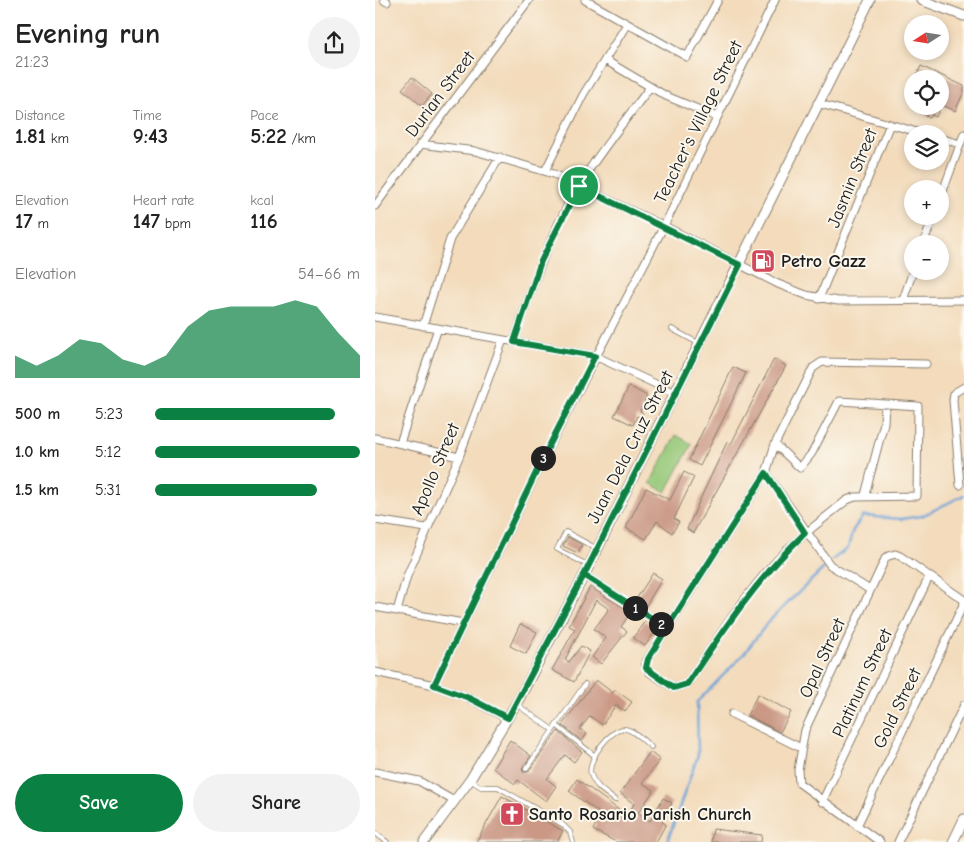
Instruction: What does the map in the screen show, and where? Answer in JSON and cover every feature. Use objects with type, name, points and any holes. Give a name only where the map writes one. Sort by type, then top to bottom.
[{"type":"street","name":"Durian Street","points":[[376,203],[529,0]]},
{"type":"street","points":[[585,0],[687,57],[718,0]]},
{"type":"street","name":"Teacher's Village Street","points":[[434,685],[595,356],[664,226],[775,0]]},
{"type":"street","name":"Juan Dela Cruz Street","points":[[423,842],[470,780],[516,704],[589,566],[740,265],[817,103],[870,0]]},
{"type":"street","points":[[921,0],[964,16]]},
{"type":"street","points":[[545,171],[583,95],[627,24]]},
{"type":"street","points":[[605,60],[650,87],[717,117]]},
{"type":"street","points":[[514,342],[541,261],[579,186],[650,87]]},
{"type":"street","points":[[817,103],[904,128]]},
{"type":"street","name":"Jasmin Street","points":[[819,299],[890,124]]},
{"type":"street","points":[[947,180],[964,134]]},
{"type":"street","points":[[949,141],[960,144]]},
{"type":"street","points":[[420,144],[475,151],[545,171],[664,226],[792,291],[819,299],[964,300]]},
{"type":"street","points":[[423,326],[450,239],[500,157]]},
{"type":"street","points":[[903,300],[910,280]]},
{"type":"street","points":[[375,317],[595,356],[675,394]]},
{"type":"street","points":[[400,443],[438,328]]},
{"type":"street","name":"Apollo Street","points":[[397,611],[407,576],[459,457],[503,340]]},
{"type":"street","points":[[775,444],[800,468],[812,453],[839,401],[918,406],[917,496],[865,495],[847,500],[805,533],[743,600],[687,684],[674,688],[649,672],[645,663],[766,473],[775,444],[817,364],[822,362],[926,364]]},
{"type":"street","points":[[960,485],[953,400],[954,393],[964,387]]},
{"type":"street","points":[[865,495],[884,423],[885,404]]},
{"type":"street","points":[[375,438],[459,457]]},
{"type":"street","points":[[766,473],[805,533],[830,565],[870,590]]},
{"type":"street","points":[[375,520],[427,528]]},
{"type":"street","name":"Opal Street","points":[[822,802],[801,786],[797,779],[805,730],[882,562],[889,555],[900,556],[929,577]]},
{"type":"street","points":[[584,575],[667,628]]},
{"type":"street","points":[[929,577],[964,602]]},
{"type":"street","name":"Platinum Street","points":[[822,802],[929,577]]},
{"type":"street","name":"Gold Street","points":[[857,826],[964,602]]},
{"type":"street","points":[[375,607],[463,623]]},
{"type":"street","points":[[375,672],[434,685],[469,698],[508,718]]},
{"type":"street","points":[[898,842],[964,705]]},
{"type":"street","points":[[731,714],[801,748]]},
{"type":"street","points":[[375,772],[419,781],[454,801]]},
{"type":"street","points":[[822,802],[880,842]]},
{"type":"street","points":[[953,842],[964,819]]},
{"type":"lane","points":[[672,329],[700,345]]},
{"type":"lane","points":[[589,566],[557,549],[566,532],[597,549]]},
{"type":"lane","points":[[526,769],[585,684]]},
{"type":"lane","points":[[516,704],[553,730]]},
{"type":"lane","points":[[556,725],[595,756]]},
{"type":"lane","points":[[615,800],[599,788],[591,776],[590,764],[595,756],[610,736],[620,730],[631,731],[651,747]]},
{"type":"lane","points":[[470,780],[481,787],[498,787],[563,824],[570,832],[573,842]]},
{"type":"lane","points":[[375,833],[387,842]]},
{"type":"green space","points":[[676,435],[692,444],[666,492],[650,483]]},
{"type":"building","points":[[921,66],[930,70],[919,70]]},
{"type":"building","points":[[412,77],[432,94],[422,106],[402,89]]},
{"type":"building","points":[[949,79],[964,86],[964,92],[955,111],[949,108]]},
{"type":"building","points":[[774,359],[786,366],[693,533],[687,529],[703,493],[727,442],[731,444]]},
{"type":"building","points":[[733,367],[746,373],[700,466],[689,460]]},
{"type":"building","points":[[629,386],[647,396],[640,411],[643,413],[641,418],[637,416],[633,425],[614,416]]},
{"type":"building","points":[[684,472],[694,477],[674,519],[679,522],[672,533],[657,521],[646,539],[626,528],[646,488],[670,500]]},
{"type":"building","points":[[568,537],[582,545],[578,553],[563,546]]},
{"type":"building","points":[[653,573],[662,579],[645,607],[635,601]]},
{"type":"building","points":[[590,587],[631,612],[621,627],[627,631],[601,664],[592,657],[606,638],[594,629],[609,609],[596,600],[565,660],[569,662],[581,646],[590,651],[574,682],[552,670],[575,629],[569,626]]},
{"type":"building","points":[[645,621],[657,629],[645,646],[633,638]]},
{"type":"building","points":[[520,624],[537,632],[526,654],[510,646]]},
{"type":"building","points":[[596,680],[613,693],[615,690],[632,702],[625,711],[616,705],[602,725],[590,716],[580,729],[587,734],[582,741],[562,725]]},
{"type":"building","points":[[758,694],[791,712],[780,732],[747,715]]},
{"type":"building","points":[[558,731],[582,752],[574,762],[565,755],[547,779],[556,786],[546,801],[518,780],[515,784],[493,768],[510,740],[531,756],[522,768],[523,772],[528,772]]},
{"type":"building","points":[[650,752],[660,760],[642,783],[654,790],[638,813],[650,821],[663,798],[672,803],[662,822],[666,824],[656,842],[616,842],[593,830],[601,814],[569,791],[577,779],[627,816],[634,804],[620,793]]},
{"type":"building","name":"Santo Rosario Parish Church","points":[[502,796],[563,831],[557,842],[476,842]]},
{"type":"building","points":[[713,829],[762,835],[761,842],[711,842]]},
{"type":"waterway","points":[[832,560],[848,548],[853,530],[863,516],[901,519],[922,516],[964,495]]},
{"type":"waterway","points":[[667,842],[698,755],[697,702],[743,655],[769,621],[824,568]]},
{"type":"place","name":"Petro Gazz","points":[[763,261]]},
{"type":"place","name":"Santo Rosario Parish Church","points":[[512,814]]},
{"type":"route","points":[[579,186],[558,224],[541,261],[514,342],[595,356],[544,456],[434,685],[469,698],[508,718],[584,575],[625,601],[667,628],[645,663],[649,672],[674,688],[678,688],[687,684],[743,600],[805,533],[766,473],[667,628],[584,575],[740,265],[664,226],[579,186]]}]
